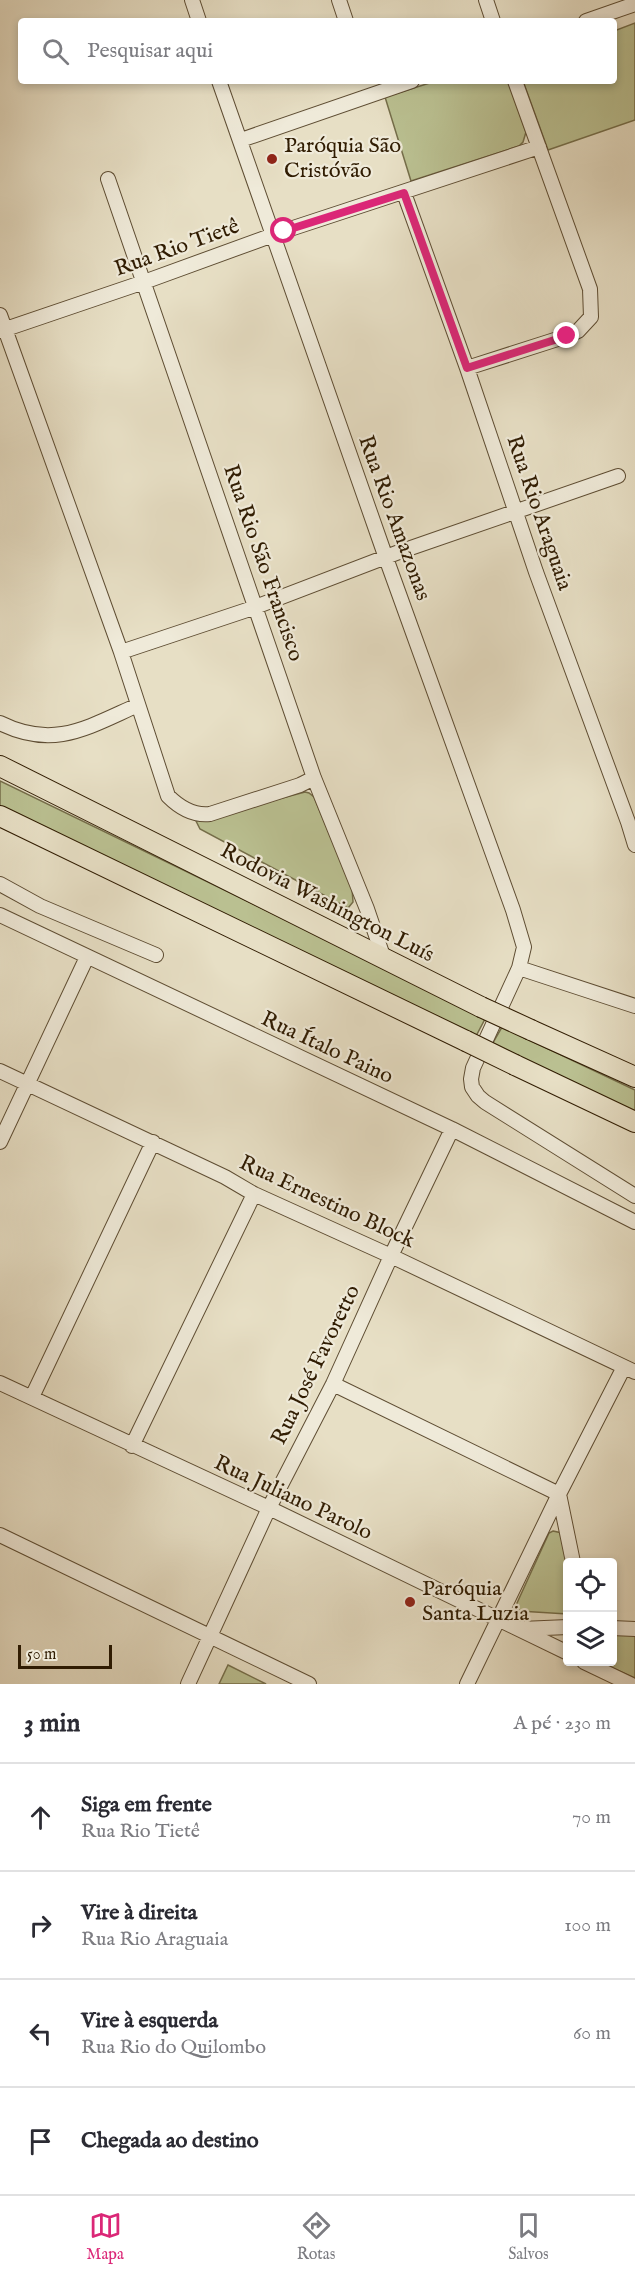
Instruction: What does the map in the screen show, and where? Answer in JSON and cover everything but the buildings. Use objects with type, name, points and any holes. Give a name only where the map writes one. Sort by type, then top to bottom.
[{"type":"highway","name":"Rodovia Washington Luís","points":[[0,766],[384,959],[531,1030],[635,1076]]},
{"type":"highway","points":[[0,816],[629,1120]]},
{"type":"street","points":[[192,0],[198,18]]},
{"type":"street","points":[[339,0],[345,18]]},
{"type":"street","points":[[486,0],[491,18]]},
{"type":"street","points":[[594,18],[633,3]]},
{"type":"street","name":"Rua Rio Amazonas","points":[[220,84],[386,558],[513,910],[524,947],[519,968]]},
{"type":"street","points":[[368,84],[373,94]]},
{"type":"street","points":[[241,140],[403,84]]},
{"type":"street","points":[[467,368],[550,343],[578,331],[591,317],[590,288],[516,84]]},
{"type":"street","name":"Rua Rio Tietê","points":[[3,330],[272,236],[538,147]]},
{"type":"street","name":"Rua Rio São Francisco","points":[[108,179],[314,778],[367,909],[384,959]]},
{"type":"street","name":"Rua Rio Araguaia","points":[[404,193],[635,845]]},
{"type":"street","points":[[0,315],[3,330],[121,652],[168,796],[183,809],[202,815],[235,808],[314,778]]},
{"type":"street","points":[[121,652],[618,476]]},
{"type":"street","points":[[3,724],[25,733],[47,736],[73,733],[138,705]]},
{"type":"street","points":[[0,884],[40,906],[156,954]]},
{"type":"street","name":"Rua Ítalo Paino","points":[[0,915],[452,1129],[635,1222]]},
{"type":"street","points":[[0,1142],[87,957]]},
{"type":"street","points":[[635,1006],[519,968],[472,1068],[471,1079],[472,1087],[478,1096],[635,1196]]},
{"type":"street","name":"Rua Ernestino Block","points":[[0,1071],[153,1142],[225,1177],[254,1194],[391,1256],[629,1370]]},
{"type":"street","name":"Rua José Favoretto","points":[[188,1684],[269,1508],[333,1384],[452,1129]]},
{"type":"street","points":[[32,1397],[153,1142]]},
{"type":"street","points":[[132,1446],[254,1194]]},
{"type":"street","points":[[467,1684],[559,1494],[629,1370]]},
{"type":"street","name":"Rua Juliano Parolo","points":[[0,1383],[269,1508],[563,1651]]},
{"type":"street","points":[[333,1384],[559,1494]]},
{"type":"street","points":[[559,1494],[572,1558]]},
{"type":"street","points":[[0,1535],[309,1684]]},
{"type":"street","points":[[519,1629],[563,1628]]},
{"type":"street","points":[[617,1628],[635,1629]]},
{"type":"street","points":[[592,1666],[630,1684]]},
{"type":"green space","points":[[635,23],[635,120],[548,150],[524,84],[617,84],[617,30]]},
{"type":"green space","points":[[426,84],[509,84],[526,132],[519,146],[411,181],[385,97]]},
{"type":"green space","points":[[0,781],[486,1017],[475,1038],[0,810]]},
{"type":"green space","points":[[305,792],[314,797],[352,888],[353,902],[348,908],[200,829],[196,821]]},
{"type":"green space","points":[[502,1027],[635,1090],[635,1113],[491,1046]]},
{"type":"green space","points":[[553,1531],[562,1533],[567,1558],[563,1558],[563,1614],[519,1611],[517,1603],[549,1533]]},
{"type":"green space","points":[[617,1634],[635,1635],[635,1678],[608,1666],[617,1666]]},
{"type":"green space","points":[[228,1665],[266,1684],[219,1684]]},
{"type":"place","name":"Paróquia São Cristóvão","points":[[272,159]]},
{"type":"place","name":"Paróquia Santa Luzia","points":[[410,1602]]},
{"type":"route","points":[[284,231],[404,193],[467,368],[567,336]]}]
